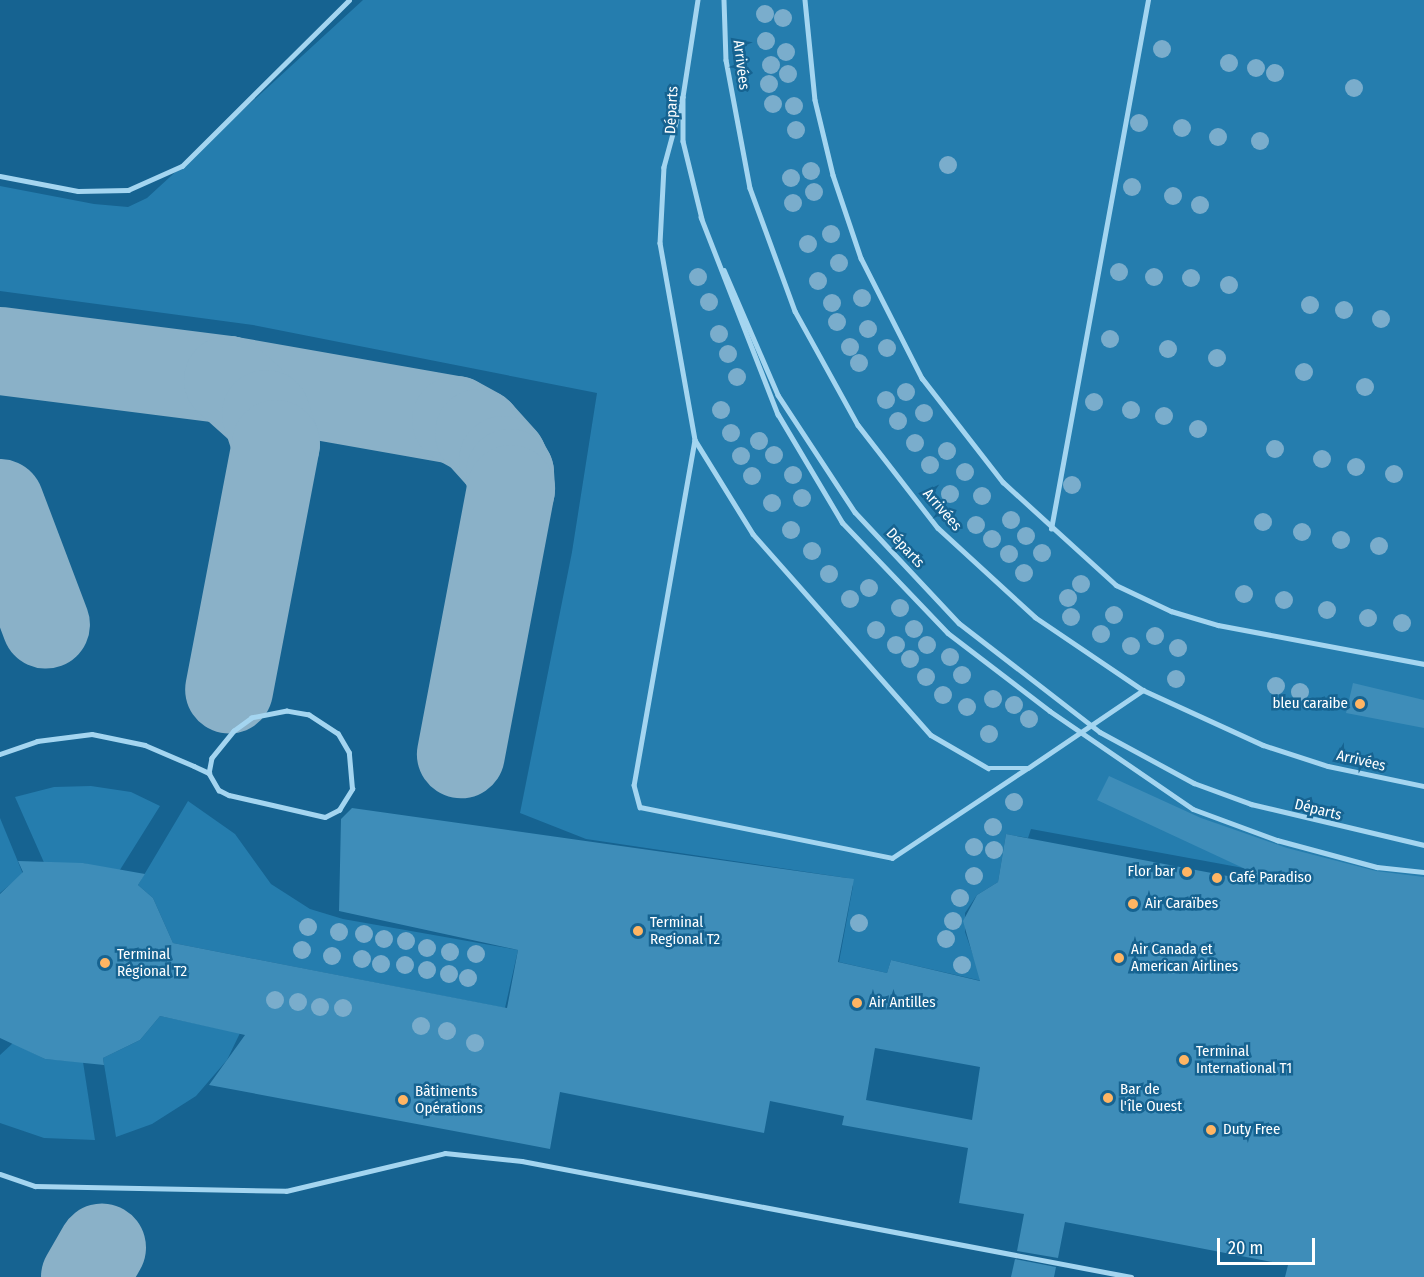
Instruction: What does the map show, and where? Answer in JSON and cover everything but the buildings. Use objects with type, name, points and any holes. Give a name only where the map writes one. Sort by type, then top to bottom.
[{"type":"lane","points":[[0,176],[78,190],[128,190],[182,166],[349,0]]},
{"type":"lane","name":"Départs","points":[[698,0],[683,97],[683,141],[701,217],[778,395],[855,512],[959,622],[1101,732],[1194,783],[1251,804],[1424,845]]},
{"type":"lane","name":"Arrivées","points":[[724,0],[726,60],[750,188],[795,311],[858,425],[938,528],[1035,617],[1143,690],[1263,745],[1328,766],[1424,786]]},
{"type":"lane","points":[[805,0],[816,100],[833,175],[861,258],[922,378],[1003,482],[1051,530],[1116,585],[1171,611],[1218,625],[1424,664]]},
{"type":"lane","points":[[1051,530],[1148,0]]},
{"type":"lane","points":[[683,97],[664,167],[660,243],[695,440],[634,785],[640,807],[892,858],[1143,690]]},
{"type":"lane","points":[[701,217],[778,414],[842,522],[948,633],[1050,711],[1193,809],[1299,846],[1377,867],[1424,872]]},
{"type":"lane","points":[[695,440],[753,534],[931,735],[988,768],[1028,768]]},
{"type":"lane","points":[[0,754],[37,741],[92,734],[145,745],[209,773],[219,790],[229,795],[325,818],[339,810],[352,789],[348,753],[338,734],[309,715],[287,711],[252,718],[234,731],[212,758],[209,773]]},
{"type":"lane","points":[[0,1174],[35,1186],[286,1191],[445,1153],[522,1161],[1131,1277]]},
{"type":"shaded area","points":[[363,0],[1424,0],[1424,901],[1031,829],[1028,838],[1006,834],[998,882],[977,895],[965,913],[965,932],[982,981],[891,960],[887,973],[839,962],[853,886],[847,878],[586,839],[520,813],[572,552],[597,393],[253,325],[0,291],[0,186],[94,204],[128,207],[147,198]]},
{"type":"shaded area","points":[[91,786],[131,792],[160,806],[118,873],[83,863],[46,867],[15,797],[54,787]]},
{"type":"shaded area","points":[[188,801],[235,834],[271,884],[310,909],[343,919],[518,950],[505,1008],[173,943],[153,898],[138,885]]},
{"type":"shaded area","points":[[0,818],[23,874],[0,893]]},
{"type":"shaded area","points":[[160,1016],[240,1033],[227,1060],[196,1096],[152,1124],[116,1137],[103,1058],[140,1040]]},
{"type":"shaded area","points":[[13,1043],[45,1059],[83,1062],[95,1140],[44,1138],[0,1123],[0,1055]]},
{"type":"taxiway","points":[[0,351],[228,380],[456,420],[479,433],[503,460],[510,473],[511,489],[461,754]]},
{"type":"taxiway","points":[[228,380],[266,414],[276,444],[229,690]]},
{"type":"taxiway","points":[[0,503],[46,625]]},
{"type":"taxiway","points":[[85,1277],[102,1248]]},
{"type":"place","name":"bleu caraibe","points":[[1360,704]]},
{"type":"place","name":"Flor bar","points":[[1187,872]]},
{"type":"place","name":"Café Paradiso","points":[[1217,878]]},
{"type":"place","name":"Air Caraïbes","points":[[1133,904]]},
{"type":"place","name":"Terminal Regional T2","points":[[638,931]]},
{"type":"place","name":"Air Canada et American Airlines","points":[[1119,958]]},
{"type":"place","name":"Terminal Régional T2","points":[[105,963]]},
{"type":"place","name":"Air Antilles","points":[[857,1003]]},
{"type":"place","name":"Terminal International T1","points":[[1184,1060]]},
{"type":"place","name":"Bar de l'île Ouest","points":[[1108,1098]]},
{"type":"place","name":"Bâtiments Opérations","points":[[403,1100]]},
{"type":"place","name":"Duty Free","points":[[1211,1130]]}]
